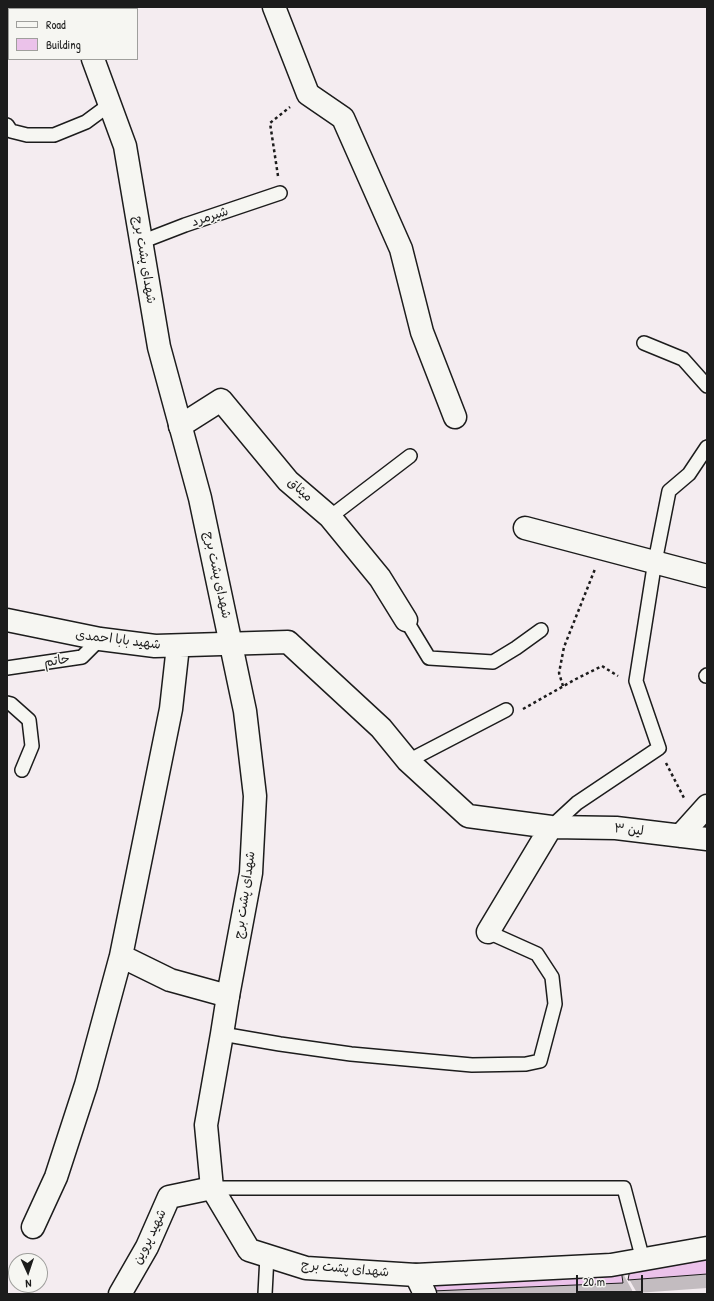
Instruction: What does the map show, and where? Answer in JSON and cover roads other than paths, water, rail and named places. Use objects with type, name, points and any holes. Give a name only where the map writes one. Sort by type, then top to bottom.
[{"type":"street","points":[[274,7],[308,94],[343,118],[401,249],[422,332],[454,417]]},
{"type":"street","name":"شهدای پشت برج","points":[[93,60],[125,146],[159,346],[200,498],[245,711],[255,796],[251,873],[206,1125],[212,1188],[249,1250],[306,1268],[420,1285],[611,1265],[707,1248]]},
{"type":"street","name":"میثاق","points":[[180,426],[221,400],[288,481],[330,517],[380,578],[406,620]]},
{"type":"street","points":[[525,528],[707,576]]},
{"type":"street","name":"شهید بابا احمدی","points":[[7,620],[100,639],[135,644],[178,646],[288,642],[381,728],[408,761]]},
{"type":"street","points":[[33,1227],[56,1177],[84,1092],[121,956],[171,709],[178,646]]},
{"type":"street","name":"لین ۳","points":[[408,761],[468,816],[551,826],[616,828],[707,839]]},
{"type":"street","points":[[680,836],[701,813]]},
{"type":"street","points":[[488,932],[551,826]]},
{"type":"street","points":[[121,956],[170,980],[228,996]]},
{"type":"street","name":"شهید پروین","points":[[120,1294],[147,1247],[169,1197],[212,1188]]},
{"type":"lane","points":[[7,125],[10,131],[27,135],[54,135],[86,122],[109,105]]},
{"type":"lane","name":"شیرمرد","points":[[141,242],[185,225],[280,193]]},
{"type":"lane","points":[[644,343],[683,359],[707,386]]},
{"type":"lane","points":[[551,826],[577,803],[659,748],[636,681],[655,562],[670,490],[689,474],[707,447]]},
{"type":"lane","points":[[330,517],[410,456]]},
{"type":"lane","points":[[406,620],[429,658],[493,662],[541,630]]},
{"type":"lane","name":"حاتم","points":[[7,668],[82,657],[100,639]]},
{"type":"lane","points":[[7,703],[11,704],[29,720],[32,746],[22,770]]},
{"type":"lane","points":[[408,761],[506,710]]},
{"type":"lane","points":[[222,1034],[351,1054],[472,1065],[526,1064],[540,1061],[555,1004],[552,977],[537,954],[488,932]]},
{"type":"lane","points":[[212,1188],[624,1188],[643,1260]]},
{"type":"lane","points":[[265,1294],[267,1256]]}]
